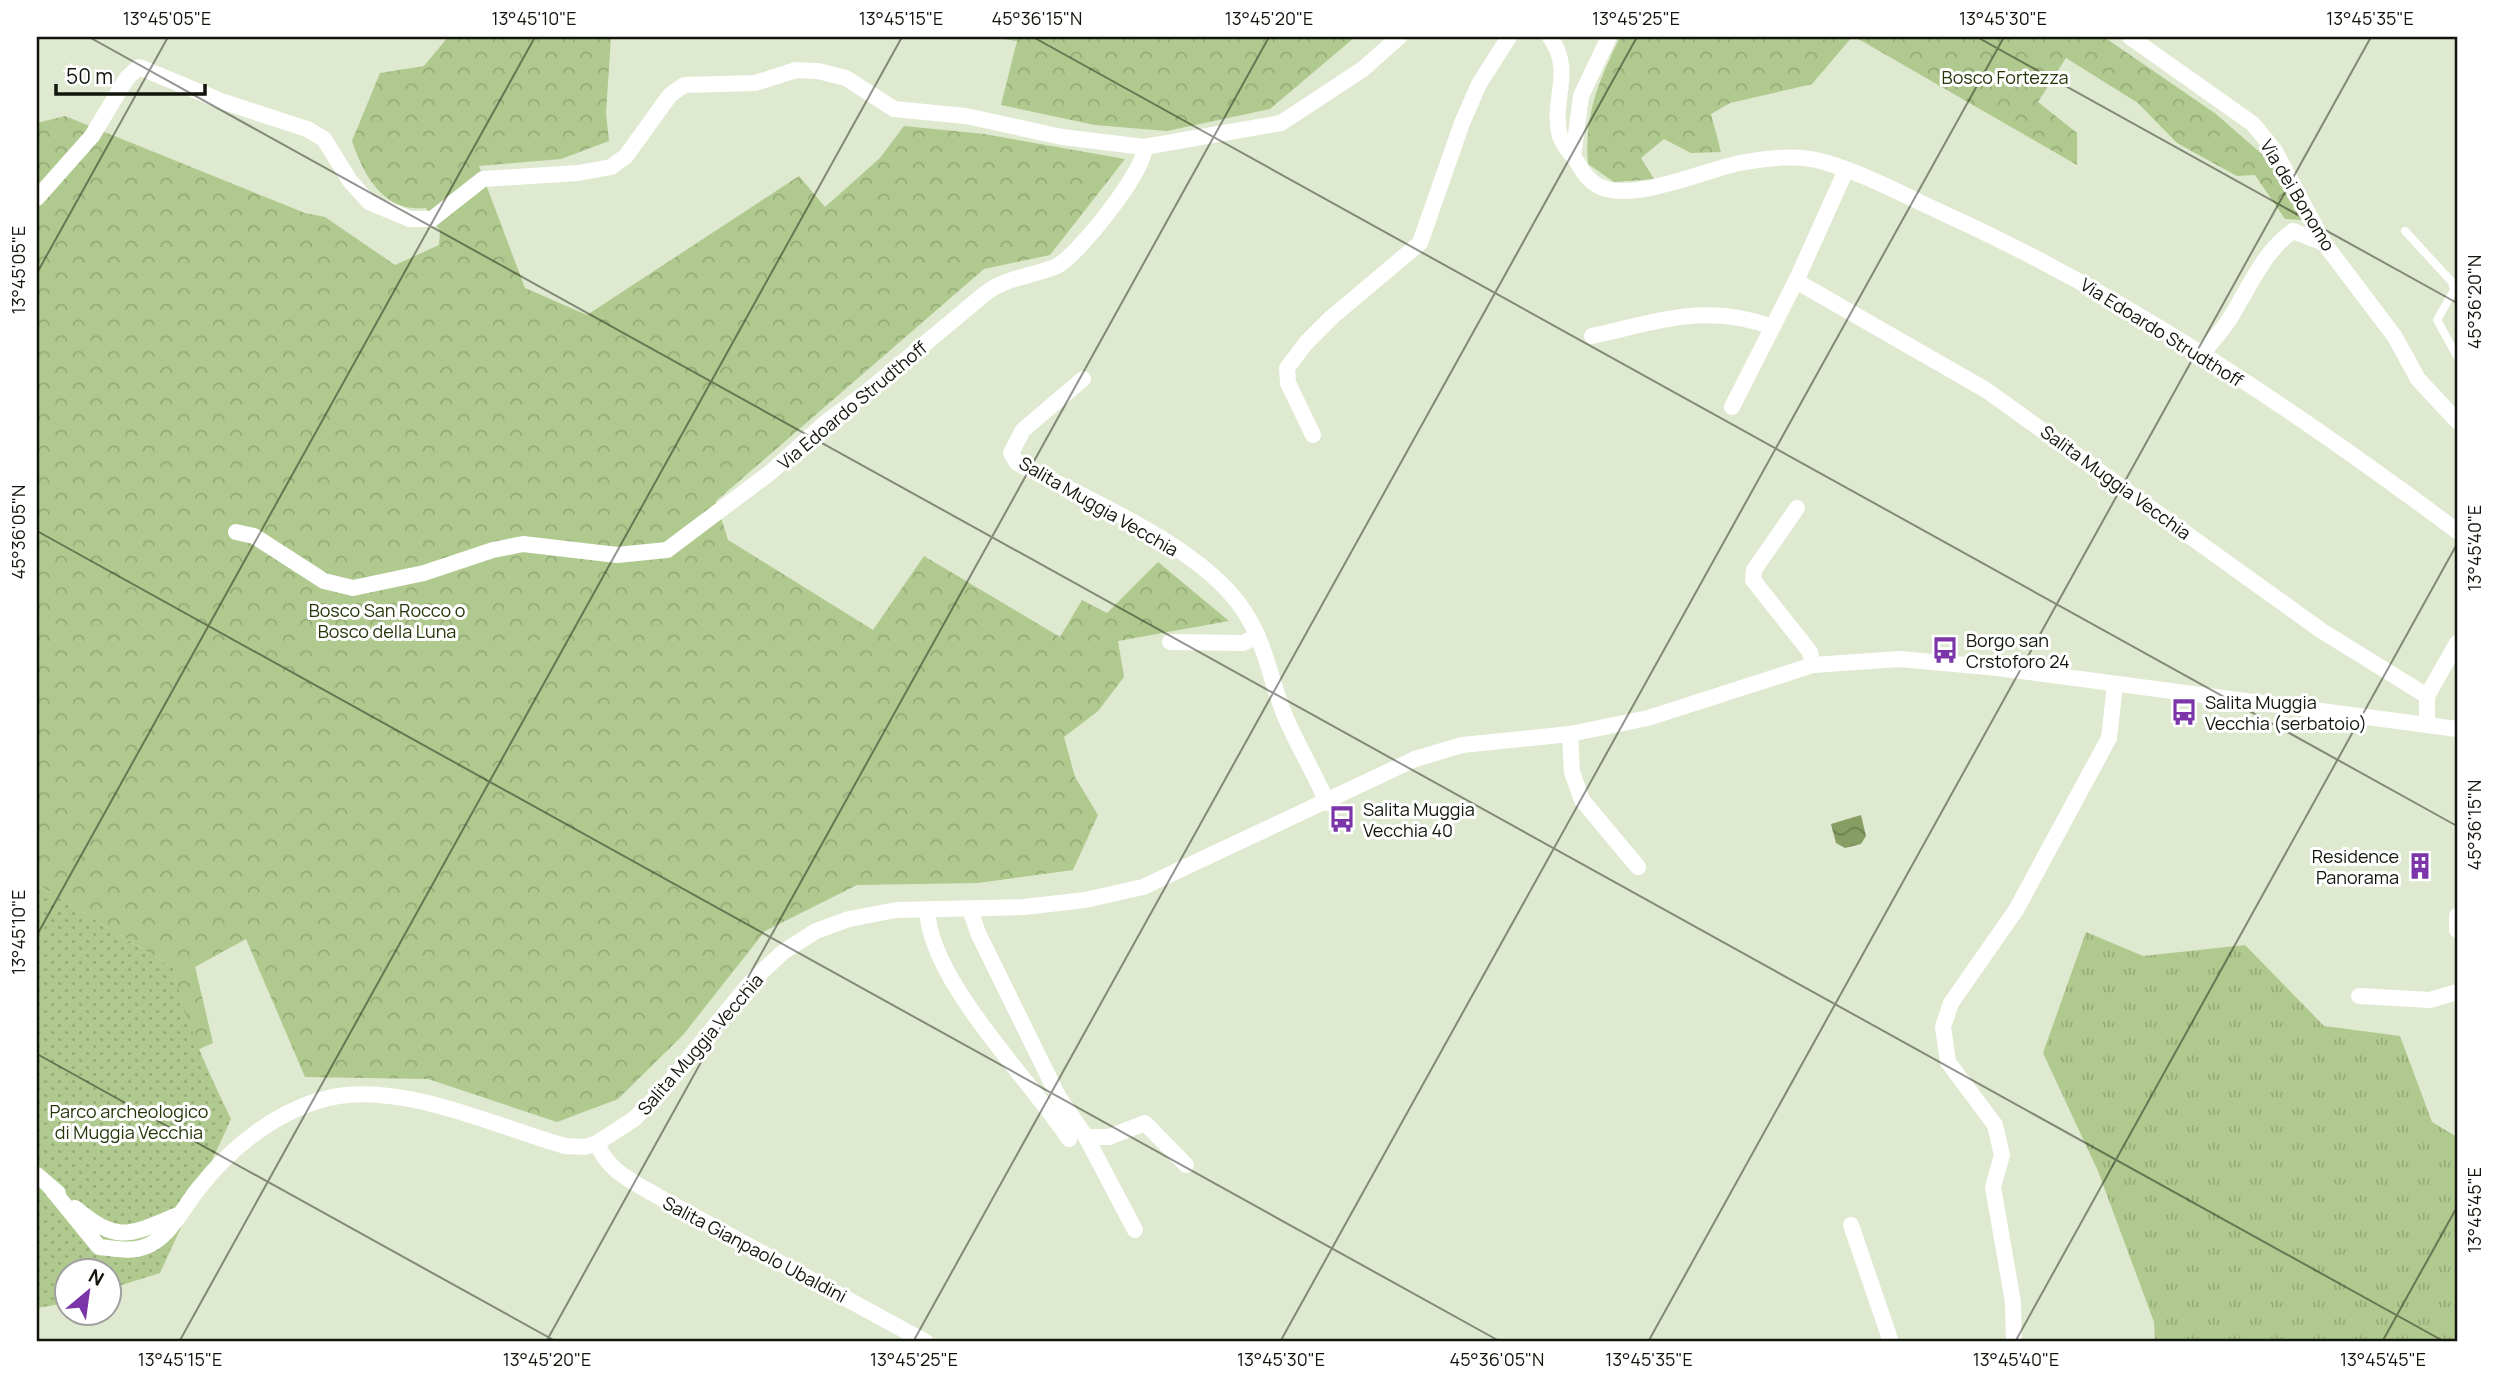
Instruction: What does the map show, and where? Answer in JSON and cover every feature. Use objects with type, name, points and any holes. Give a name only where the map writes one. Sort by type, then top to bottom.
[{"type":"street","points":[[37,198],[92,136],[127,78],[139,67],[221,102],[307,129],[324,139],[350,181],[369,202],[410,219],[432,219],[483,179],[578,173],[611,166],[626,156],[670,95],[684,85],[755,83],[796,70],[818,71],[846,78],[894,109],[966,116],[1062,137],[1144,147],[1281,123],[1363,69],[1399,37]]},
{"type":"street","points":[[1313,435],[1288,383],[1287,368],[1306,343],[1332,317],[1420,243],[1475,94],[1509,37]]},
{"type":"street","name":"Via Edoardo Strudthoff","points":[[1550,37],[1559,49],[1563,68],[1559,133],[1564,147],[1586,177],[1612,192],[1636,190],[1738,163],[1774,158],[1804,158],[1846,170],[2000,239],[2111,297],[2202,354],[2457,531]]},
{"type":"street","points":[[1573,156],[1581,96],[1609,37]]},
{"type":"street","name":"Via dei Bonomo","points":[[2130,37],[2253,124],[2275,151],[2324,243],[2395,337],[2418,379],[2457,421]]},
{"type":"street","name":"Via Edoardo Strudthoff","points":[[236,532],[254,536],[324,581],[353,588],[424,573],[494,550],[523,544],[617,555],[667,550],[771,472],[824,424],[867,392],[987,292],[997,285],[1058,265],[1137,176],[1144,147]]},
{"type":"street","points":[[1732,407],[1796,281],[1846,170]]},
{"type":"street","points":[[2202,354],[2231,317],[2258,270],[2282,239],[2293,231],[2324,243]]},
{"type":"street","name":"Salita Muggia Vecchia","points":[[1796,281],[1986,390],[2322,631],[2407,687],[2427,696]]},
{"type":"street","points":[[1592,336],[1684,316],[1719,313],[1749,318],[1772,327]]},
{"type":"street","name":"Salita Muggia Vecchia","points":[[1083,379],[1023,430],[1011,453],[1017,463],[1144,530],[1191,559],[1226,589],[1244,610],[1258,636],[1268,658],[1283,711],[1327,803]]},
{"type":"street","points":[[1797,508],[1754,570],[1753,580],[1810,652],[1813,665]]},
{"type":"street","points":[[1170,642],[1242,643],[1258,636]]},
{"type":"street","points":[[2427,725],[2427,696],[2457,643]]},
{"type":"street","name":"Salita Muggia Vecchia","points":[[37,1175],[99,1228],[120,1234],[143,1229],[180,1214],[216,1167],[254,1134],[303,1107],[338,1096],[379,1096],[428,1104],[565,1146],[584,1147],[597,1143],[634,1119],[661,1092],[750,983],[783,952],[816,931],[849,919],[897,910],[970,909],[1085,900],[1143,887],[1415,760],[1462,745],[1570,734],[1648,718],[1813,665],[1900,659],[1998,668],[2457,729]]},
{"type":"street","points":[[2014,1342],[2013,1302],[1993,1187],[2001,1155],[1995,1125],[1948,1062],[1943,1027],[1951,1003],[2016,910],[2109,738],[2115,685]]},
{"type":"street","points":[[1570,734],[1572,772],[1582,800],[1638,867]]},
{"type":"street","points":[[927,909],[927,925],[936,952],[991,1038],[1024,1076],[1069,1139]]},
{"type":"street","points":[[970,909],[978,933],[1058,1096],[1086,1137],[1135,1230]]},
{"type":"street","points":[[2457,916],[2457,929]]},
{"type":"street","points":[[2359,996],[2430,1000],[2457,992]]},
{"type":"street","points":[[1086,1137],[1109,1138],[1144,1123],[1186,1165]]},
{"type":"street","name":"Salita Gianpaolo Ubaldini","points":[[597,1143],[603,1159],[638,1185],[926,1342]]},
{"type":"street","points":[[1851,1225],[1891,1342]]},
{"type":"lane","points":[[2405,231],[2452,282],[2454,290],[2437,320],[2457,356]]},
{"type":"green space","name":"Bosco San Rocco o Bosco della Luna","points":[[448,37],[611,37],[606,113],[609,141],[561,159],[479,166],[525,288],[587,315],[799,176],[825,207],[880,158],[904,126],[984,134],[1125,159],[1050,255],[984,269],[716,501],[728,540],[873,630],[924,556],[1060,637],[1082,600],[1107,613],[1158,562],[1229,621],[1118,641],[1124,677],[1098,711],[1064,737],[1075,777],[1098,815],[1073,870],[978,883],[857,885],[765,931],[683,1035],[618,1099],[557,1122],[428,1079],[305,1077],[246,939],[195,967],[213,1043],[197,1050],[182,1009],[173,968],[37,884],[37,123],[65,116],[305,213],[325,217],[395,265],[439,245],[440,231],[426,208],[398,205],[378,190],[363,167],[352,141],[380,73],[424,66]]},
{"type":"green space","points":[[991,37],[1355,37],[1270,109],[1167,131],[1095,125],[1001,105],[1017,41]]},
{"type":"green space","points":[[1620,37],[1852,37],[1812,84],[1730,103],[1711,114],[1721,152],[1691,153],[1664,139],[1641,158],[1654,179],[1614,182],[1588,164],[1587,146],[1595,98]]},
{"type":"green space","name":"Bosco Fortezza","points":[[1855,37],[2104,37],[2216,114],[2271,162],[2301,220],[2285,219],[2255,175],[2237,176],[2177,143],[2138,103],[2066,58],[2038,102],[2077,133],[2077,165]]},
{"type":"green space","name":"Parco archeologico di Muggia Vecchia","points":[[37,884],[173,968],[190,1026],[231,1119],[160,1273],[122,1285],[122,1256],[52,1256],[52,1305],[37,1308]]},
{"type":"green space","points":[[2086,932],[2143,956],[2245,945],[2324,1026],[2400,1036],[2432,1122],[2457,1137],[2457,1342],[2155,1342],[2154,1322],[2098,1171],[2043,1053]]},
{"type":"water","points":[[1861,815],[1866,836],[1861,844],[1845,848],[1836,843],[1831,824]]},
{"type":"place","name":"Borgo san Crstoforo 24","points":[[1945,650]]},
{"type":"place","name":"Salita Muggia Vecchia (serbatoio)","points":[[2184,712]]},
{"type":"place","name":"Salita Muggia Vecchia 40","points":[[1342,819]]},
{"type":"place","name":"Residence Panorama","points":[[2420,866]]}]
